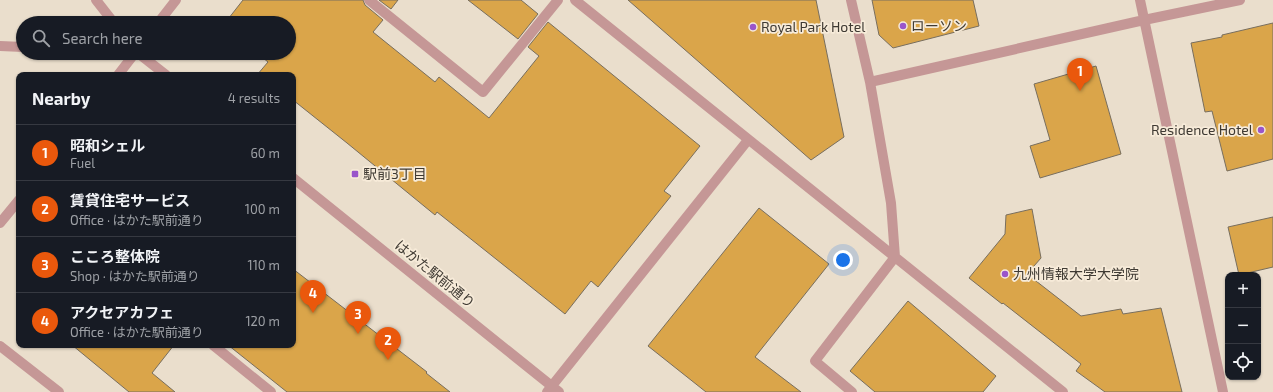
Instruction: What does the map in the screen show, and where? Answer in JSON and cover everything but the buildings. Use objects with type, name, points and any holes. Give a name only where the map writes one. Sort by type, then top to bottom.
[{"type":"street","points":[[96,0],[109,16]]},
{"type":"street","points":[[163,16],[176,0]]},
{"type":"street","points":[[369,0],[483,92],[558,0]]},
{"type":"street","points":[[575,0],[1063,392]]},
{"type":"street","points":[[851,0],[870,82],[890,203],[895,257],[814,362],[852,392]]},
{"type":"street","points":[[1140,0],[1223,392]]},
{"type":"street","points":[[870,82],[1144,20],[1240,0]]},
{"type":"street","points":[[0,46],[16,47]]},
{"type":"street","points":[[120,72],[130,60]]},
{"type":"street","points":[[147,60],[162,72]]},
{"type":"street","points":[[552,390],[748,140]]},
{"type":"street","name":"はかた駅前通り","points":[[296,180],[552,390]]},
{"type":"street","points":[[0,223],[16,204]]},
{"type":"street","points":[[0,346],[59,392]]},
{"type":"street","points":[[217,348],[272,392]]},
{"type":"place","name":"ローソン","points":[[903,26]]},
{"type":"place","name":"Royal Park Hotel","points":[[753,27]]},
{"type":"place","name":"昭和シェル","points":[[1080,91]]},
{"type":"place","name":"Residence Hotel","points":[[1261,130]]},
{"type":"place","name":"駅前3丁目","points":[[355,174]]},
{"type":"place","name":"九州情報大学大学院","points":[[1005,274]]},
{"type":"place","name":"アクセアカフェ","points":[[313,313]]},
{"type":"place","name":"こころ整体院","points":[[358,334]]},
{"type":"place","name":"賃貸住宅サービス","points":[[388,360]]}]
